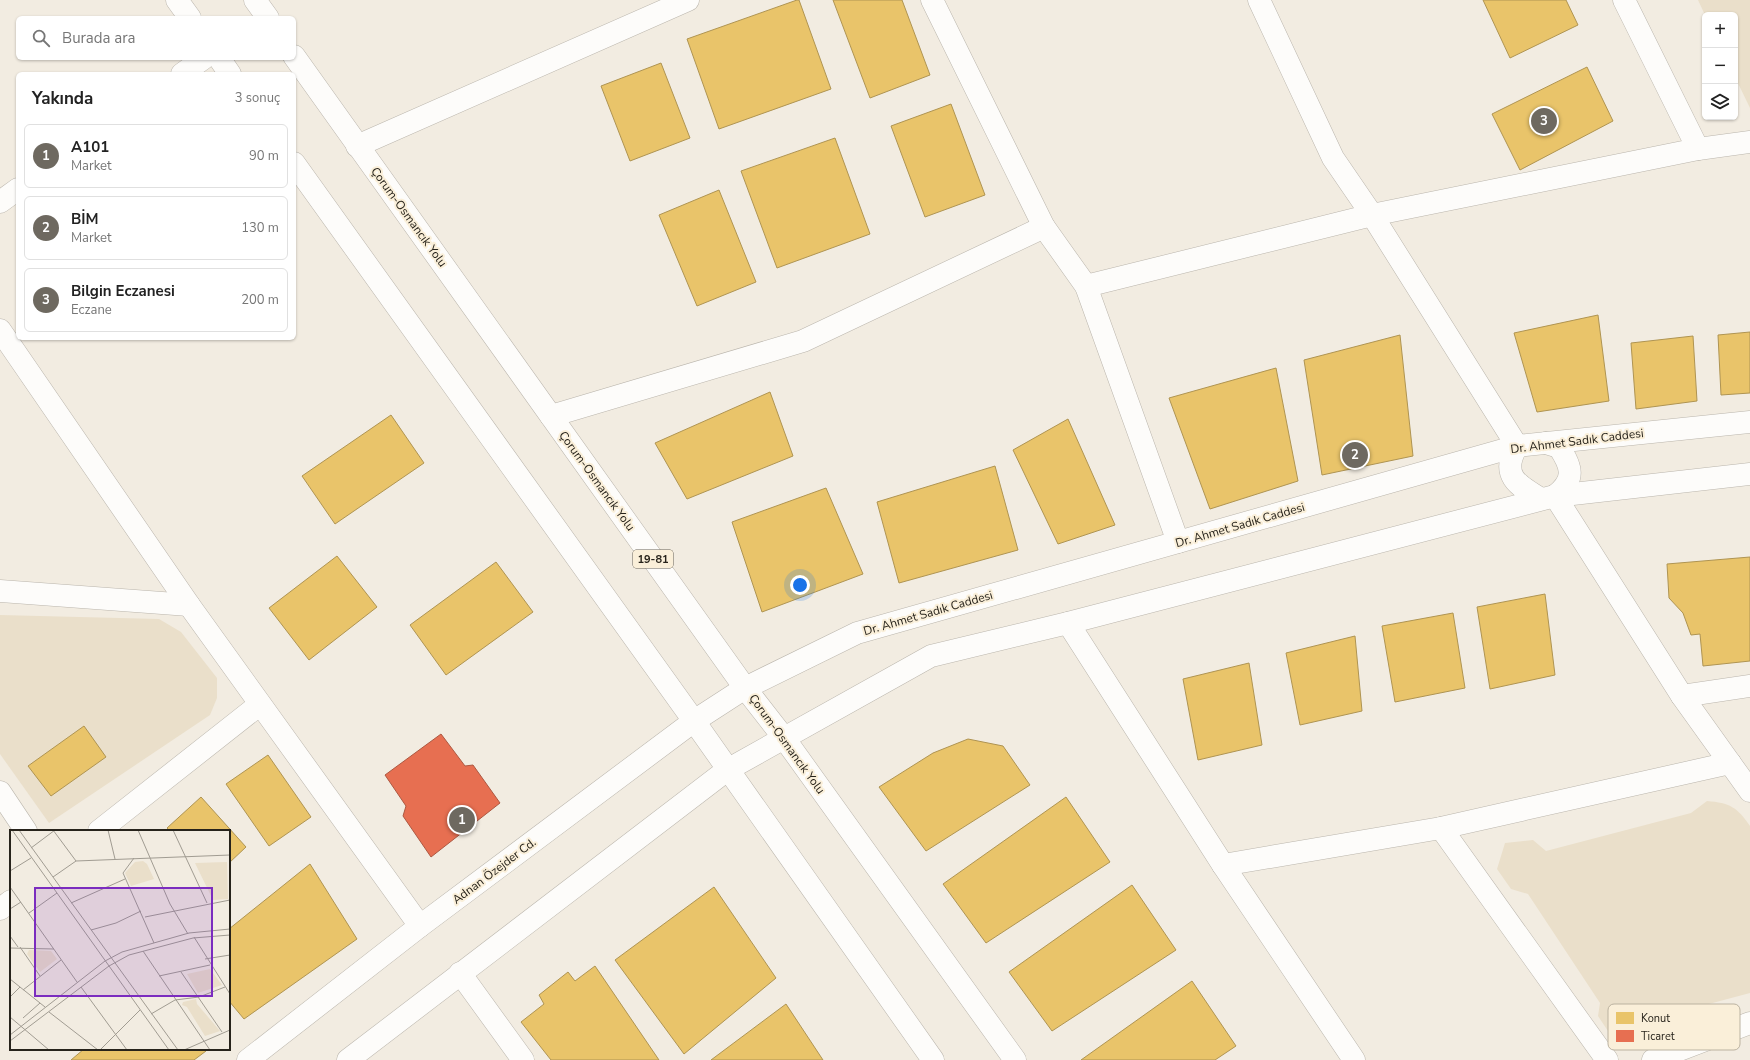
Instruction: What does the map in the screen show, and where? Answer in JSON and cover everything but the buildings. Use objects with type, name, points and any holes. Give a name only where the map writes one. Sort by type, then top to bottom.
[{"type":"main road","points":[[177,0],[189,16]]},
{"type":"main road","points":[[255,0],[267,16]]},
{"type":"main road","points":[[357,146],[688,0]]},
{"type":"main road","points":[[932,0],[1044,227],[1086,286],[1178,542]]},
{"type":"main road","points":[[1259,0],[1333,158],[1372,215],[1517,446],[1512,454],[1510,474],[1516,483],[1548,498],[1682,696],[1750,792]]},
{"type":"main road","points":[[1624,0],[1698,149]]},
{"type":"main road","name":"Çorum-Osmancık Yolu","points":[[296,59],[745,688],[784,738],[1015,1060]]},
{"type":"main road","points":[[185,72],[201,60]]},
{"type":"main road","points":[[220,60],[229,72]]},
{"type":"main road","points":[[1086,286],[1372,215],[1698,149],[1750,142]]},
{"type":"main road","points":[[296,166],[694,721],[727,770],[933,1060]]},
{"type":"main road","points":[[0,202],[16,190]]},
{"type":"main road","points":[[552,416],[803,341],[1044,227]]},
{"type":"main road","points":[[0,330],[259,705],[420,926]]},
{"type":"main road","name":"Dr. Ahmet Sadık Caddesi","points":[[745,688],[857,633],[1517,446],[1750,422]]},
{"type":"main road","points":[[1546,443],[1559,447],[1570,465],[1570,478],[1564,489],[1548,498]]},
{"type":"main road","points":[[348,1060],[727,770],[930,656],[1068,623],[1548,498],[1750,474]]},
{"type":"main road","points":[[0,592],[189,605]]},
{"type":"main road","points":[[1068,623],[1222,865],[1354,1060]]},
{"type":"main road","points":[[1682,696],[1750,686]]},
{"type":"main road","name":"Adnan Özejder Cd.","points":[[248,1060],[420,926],[694,721],[745,688]]},
{"type":"main road","points":[[100,830],[259,705]]},
{"type":"main road","points":[[1222,865],[1441,828],[1730,763]]},
{"type":"main road","points":[[0,792],[25,830]]},
{"type":"main road","points":[[1441,828],[1607,1060]]},
{"type":"main road","points":[[0,909],[10,902]]},
{"type":"main road","points":[[460,973],[523,1060]]},
{"type":"main road","points":[[1740,1027],[1750,1023]]},
{"type":"main road","points":[[1653,1060],[1679,1050]]},
{"type":"shaded area","points":[[1698,0],[1750,0],[1750,108],[1738,83],[1738,12],[1704,12]]},
{"type":"shaded area","points":[[0,615],[159,619],[181,632],[217,678],[217,698],[210,715],[49,823],[0,754]]},
{"type":"shaded area","points":[[1707,801],[1722,803],[1737,810],[1750,826],[1750,993],[1709,1004],[1608,1004],[1608,1031],[1598,1016],[1600,1003],[1528,894],[1511,889],[1497,869],[1505,843],[1533,840],[1546,851],[1691,813]]},
{"type":"place","name":"Bilgin Eczanesi","points":[[1544,121]]},
{"type":"place","name":"BİM","points":[[1355,455]]},
{"type":"place","name":"A101","points":[[462,820]]}]
